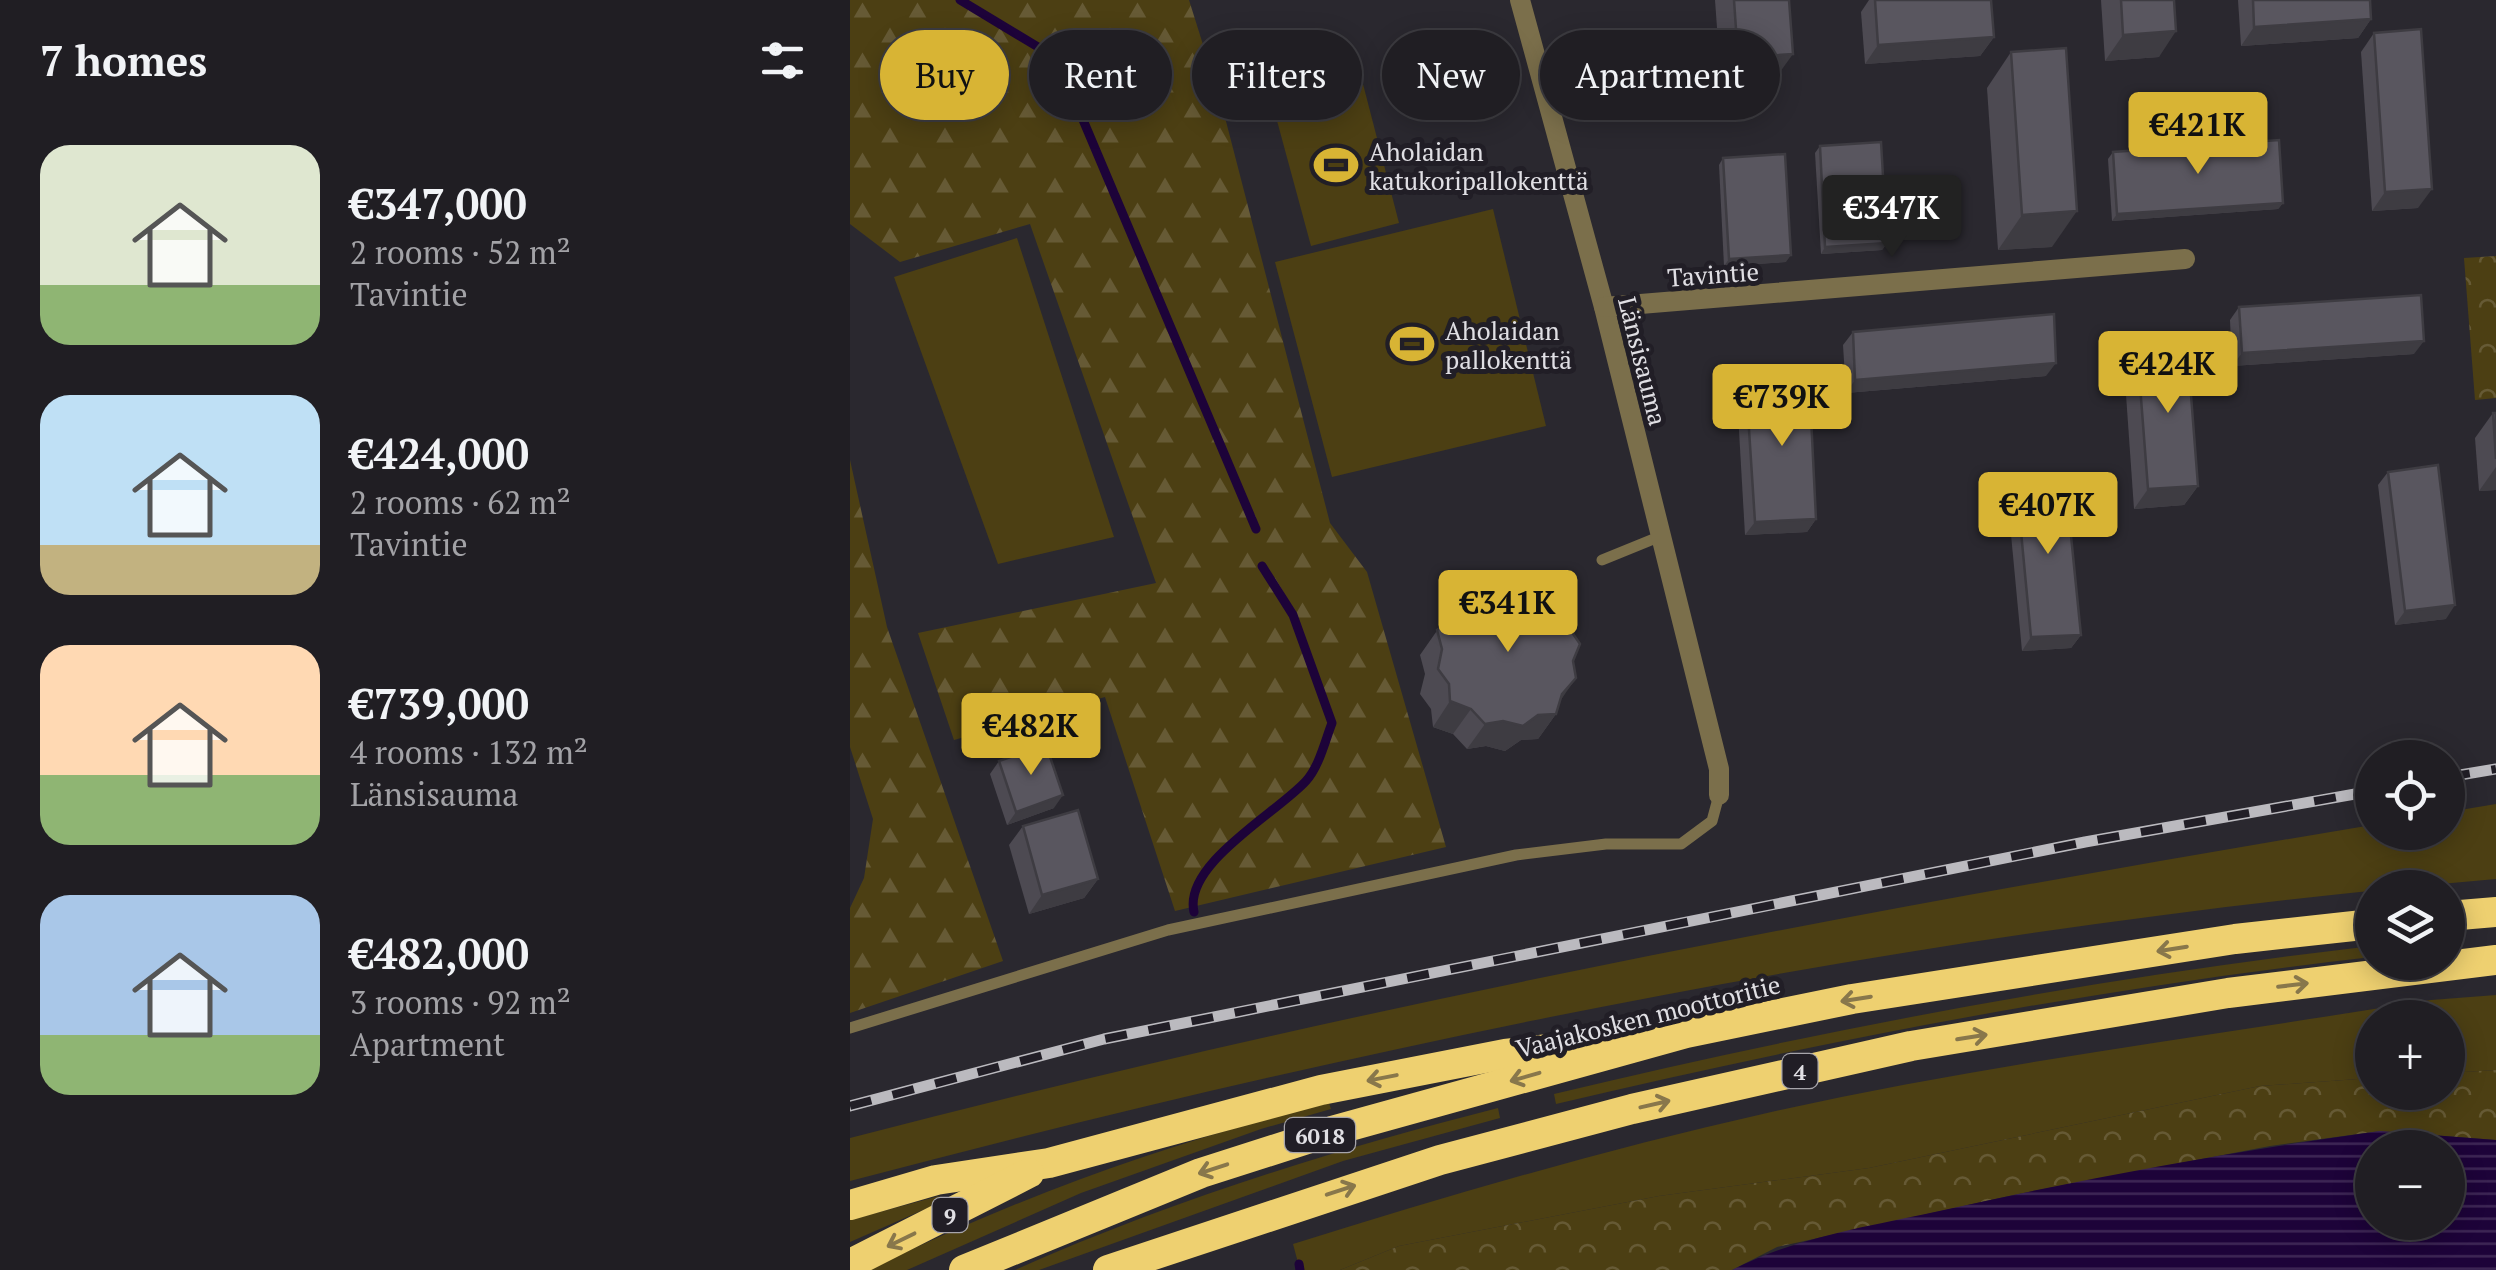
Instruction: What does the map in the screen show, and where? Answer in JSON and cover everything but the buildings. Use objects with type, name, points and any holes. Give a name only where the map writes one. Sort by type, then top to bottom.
[{"type":"highway","points":[[2465,915],[2496,912]]},
{"type":"highway","name":"Vaajakosken moottoritie","points":[[964,1270],[1201,1172],[1332,1131],[1686,1033],[1852,999],[2235,940],[2355,926]]},
{"type":"highway","name":"4","points":[[1132,1270],[1165,1248],[1553,1128],[1911,1046],[2228,993],[2496,960]]},
{"type":"highway","points":[[850,1205],[936,1180],[1050,1163],[1321,1090],[1505,1054],[1686,1033]]},
{"type":"highway","name":"9","points":[[850,1264],[1050,1163]]},
{"type":"highway","points":[[1108,1270],[1165,1248]]},
{"type":"street","name":"Länsisauma","points":[[1520,0],[1604,308],[1719,769],[1719,796]]},
{"type":"street","name":"Tavintie","points":[[1604,308],[2185,259]]},
{"type":"lane","points":[[1602,560],[1661,536]]},
{"type":"lane","points":[[850,1028],[1168,930],[1516,856],[1606,844],[1682,844],[1712,822],[1719,796]]},
{"type":"green space","points":[[850,0],[1189,0],[1198,30],[1192,30],[1192,120],[1226,120],[1330,523],[1367,572],[1446,847],[1175,911],[1105,697],[954,740],[918,633],[1156,583],[1030,224],[900,262],[850,224]]},
{"type":"green space","name":"Aholaidan katukoripallokenttä","points":[[1362,84],[1399,223],[1311,246],[1277,120],[1362,120]]},
{"type":"green space","name":"Aholaidan pallokenttä","points":[[1493,209],[1546,426],[1332,477],[1275,262]]},
{"type":"green space","points":[[1017,238],[1114,537],[998,564],[894,277]]},
{"type":"green space","points":[[2496,256],[2496,398],[2475,400],[2464,258]]},
{"type":"green space","points":[[850,460],[887,627],[1003,961],[850,1013],[850,908],[864,878],[873,819],[850,747]]},
{"type":"green space","points":[[2496,804],[2496,879],[2465,882],[2465,870],[2355,870],[2355,893],[2082,926],[1669,994],[1257,1080],[850,1181],[850,1138],[1228,1046],[1798,927],[2355,828],[2355,850],[2465,850],[2465,809]]},
{"type":"green space","points":[[2355,948],[2355,959],[2166,984],[1962,1018],[1556,1104],[1554,1094],[1757,1048],[1961,1008]]},
{"type":"green space","points":[[2496,995],[2496,1070],[2465,1072],[2465,1000],[2431,1000]]},
{"type":"green space","points":[[2355,1012],[2355,1079],[2260,1086],[1869,1168],[1659,1196],[1399,1246],[1340,1270],[1300,1270],[1293,1244],[1588,1157],[1707,1127],[2015,1065]]},
{"type":"green space","points":[[2496,1070],[2496,1140],[2465,1138],[2465,1130],[2355,1130],[2355,1134],[2270,1146],[2018,1194],[1777,1247],[1732,1270],[1340,1270],[1399,1246],[1659,1196],[1869,1168],[2260,1086],[2355,1079],[2355,1110],[2465,1110],[2465,1072]]},
{"type":"green space","points":[[1329,1103],[1331,1109],[1261,1129],[1081,1193],[907,1270],[868,1270],[980,1219],[1094,1174],[1210,1135]]},
{"type":"green space","points":[[1498,1108],[1500,1118],[1343,1161],[1039,1270],[1015,1270],[1133,1221],[1253,1179]]},
{"type":"green space","points":[[939,1196],[943,1199],[939,1203],[850,1242],[850,1220]]},
{"type":"shaded area","points":[[2355,1135],[2355,1240],[2465,1240],[2465,1138],[2496,1140],[2496,1270],[1732,1270],[1809,1240],[1863,1227],[2215,1156]]},
{"type":"waterway","points":[[960,0],[1048,53],[1067,82],[1256,529]]},
{"type":"waterway","points":[[1194,912],[1194,894],[1203,876],[1235,840],[1306,781],[1332,723],[1293,615],[1262,566]]},
{"type":"waterway","points":[[1299,1264],[1300,1270]]},
{"type":"railway","points":[[2465,774],[2496,769]]},
{"type":"railway","points":[[850,1106],[1104,1039],[2085,842],[2355,794]]},
{"type":"place","name":"Aholaidan katukoripallokenttä","points":[[1336,165]]},
{"type":"place","name":"Aholaidan pallokenttä","points":[[1412,344]]}]
